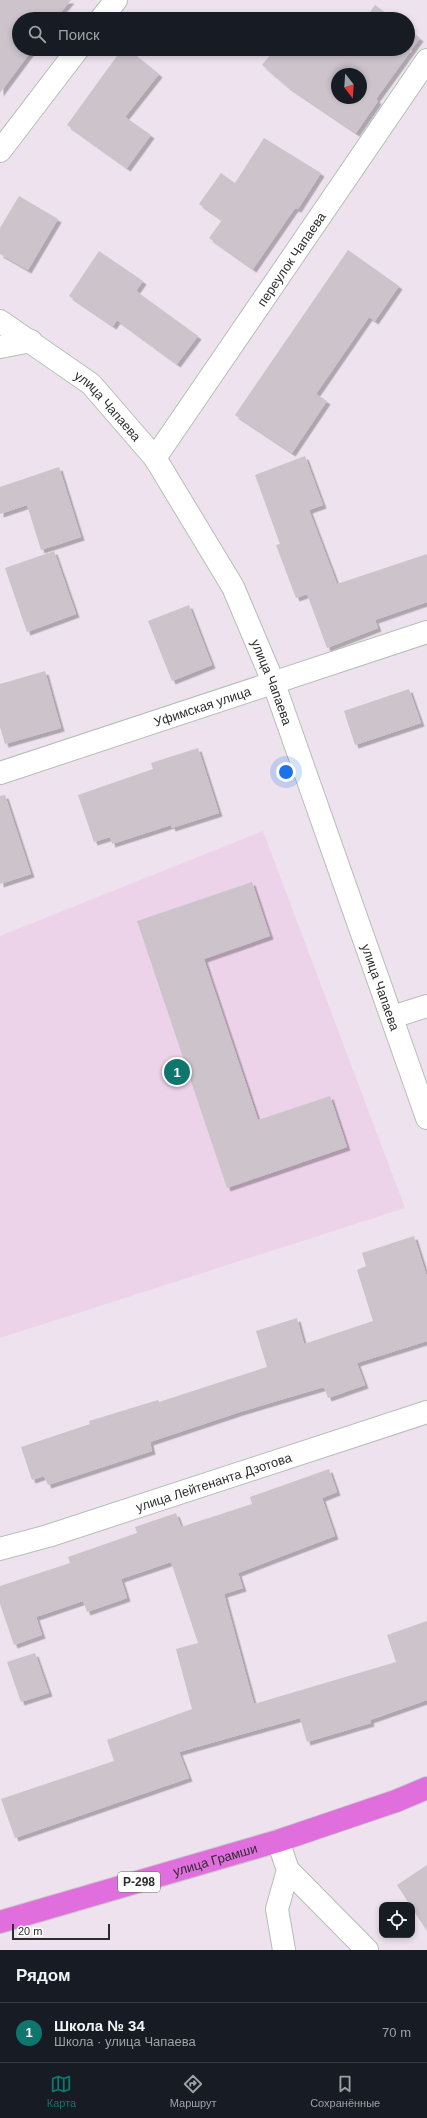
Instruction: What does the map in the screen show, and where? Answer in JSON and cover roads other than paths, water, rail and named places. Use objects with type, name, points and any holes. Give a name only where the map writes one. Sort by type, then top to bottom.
[{"type":"highway","name":"улица Грамши","points":[[0,1922],[278,1841],[396,1801],[427,1788]]},
{"type":"street","points":[[107,12],[116,0]]},
{"type":"street","points":[[0,151],[73,56]]},
{"type":"street","name":"переулок Чапаева","points":[[155,458],[427,60]]},
{"type":"street","name":"улица Чапаева","points":[[0,321],[31,341],[91,384],[155,458],[233,587],[274,684],[427,1118]]},
{"type":"street","points":[[0,347],[31,341]]},
{"type":"street","name":"Уфимская улица","points":[[0,773],[274,684],[427,632]]},
{"type":"street","points":[[392,1017],[427,1006]]},
{"type":"street","name":"улица Лейтенанта Дзотова","points":[[0,1549],[56,1534],[427,1412]]},
{"type":"street","points":[[278,1841],[288,1870],[367,1950]]},
{"type":"street","points":[[284,1950],[277,1909],[288,1870]]},
{"type":"place","name":"Школа № 34","points":[[177,1072]]}]
